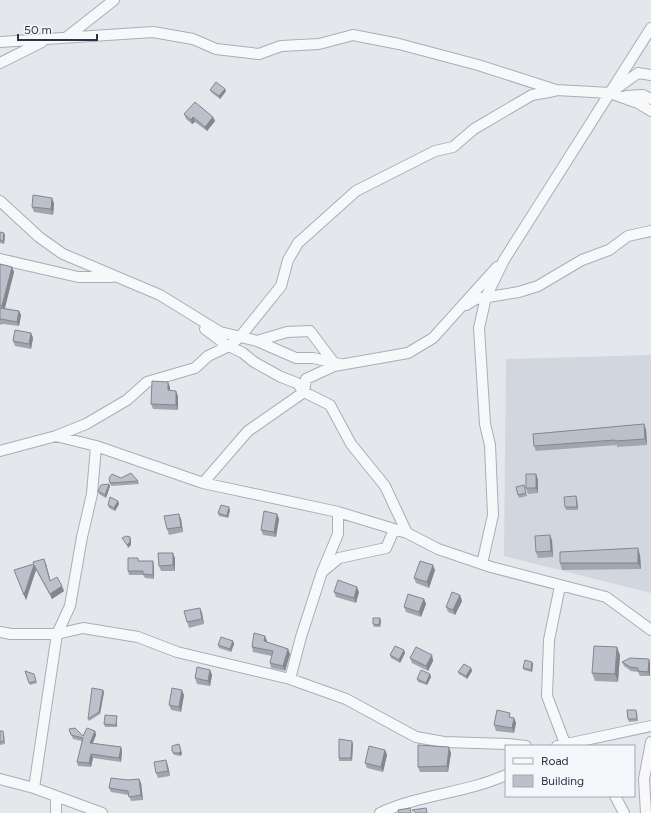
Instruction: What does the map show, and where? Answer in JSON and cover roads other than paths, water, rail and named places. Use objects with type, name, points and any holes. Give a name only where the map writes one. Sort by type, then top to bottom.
[{"type":"street","points":[[0,63],[37,44],[68,37],[114,0]]},
{"type":"street","points":[[482,564],[493,515],[490,445],[486,424],[479,328],[486,297],[504,260],[613,94],[651,28]]},
{"type":"street","points":[[0,42],[153,32],[193,39],[216,49],[259,54],[281,46],[319,44],[353,36],[400,44],[478,65],[556,90],[643,95],[651,99]]},
{"type":"street","points":[[613,94],[638,73],[651,75]]},
{"type":"street","points":[[0,451],[56,436],[86,424],[127,400],[147,382],[195,368],[208,356],[229,346],[240,337],[280,286],[288,260],[298,243],[356,191],[435,151],[453,147],[474,129],[532,95],[556,90]]},
{"type":"street","points":[[613,94],[638,103],[651,111]]},
{"type":"street","points":[[0,201],[39,237],[63,254],[160,295],[220,332],[257,341],[296,358],[313,358],[339,364]]},
{"type":"street","points":[[453,314],[476,299],[519,292],[538,286],[582,260],[609,250],[628,236],[651,231]]},
{"type":"street","points":[[0,259],[78,277],[115,277]]},
{"type":"street","points":[[203,483],[248,431],[304,392],[306,379],[339,364],[408,353],[433,338],[453,314],[504,260]]},
{"type":"street","points":[[193,316],[209,333],[274,373],[297,383],[304,392],[330,406],[351,444],[385,486],[406,532]]},
{"type":"street","points":[[257,341],[287,332],[310,331],[339,364]]},
{"type":"street","points":[[56,436],[96,446],[203,483],[338,512],[394,530],[406,532],[438,549],[482,564],[560,586],[606,597],[651,630]]},
{"type":"street","points":[[34,788],[57,634],[70,606],[82,537],[92,494],[96,446]]},
{"type":"street","points":[[290,679],[301,637],[322,572],[338,534],[338,512]]},
{"type":"street","points":[[322,572],[340,558],[386,548],[394,530]]},
{"type":"street","points":[[560,586],[549,640],[546,696],[555,721],[568,744],[651,726]]},
{"type":"street","points":[[0,632],[12,634],[57,634],[83,628],[138,637],[177,652],[290,679],[346,699],[416,737],[444,742],[517,745]]},
{"type":"street","points":[[646,813],[644,779],[651,742]]},
{"type":"street","points":[[380,813],[440,793],[486,784],[505,775]]},
{"type":"street","points":[[0,779],[34,788],[102,813]]},
{"type":"street","points":[[56,797],[56,813]]},
{"type":"street","points":[[616,797],[624,813]]}]
